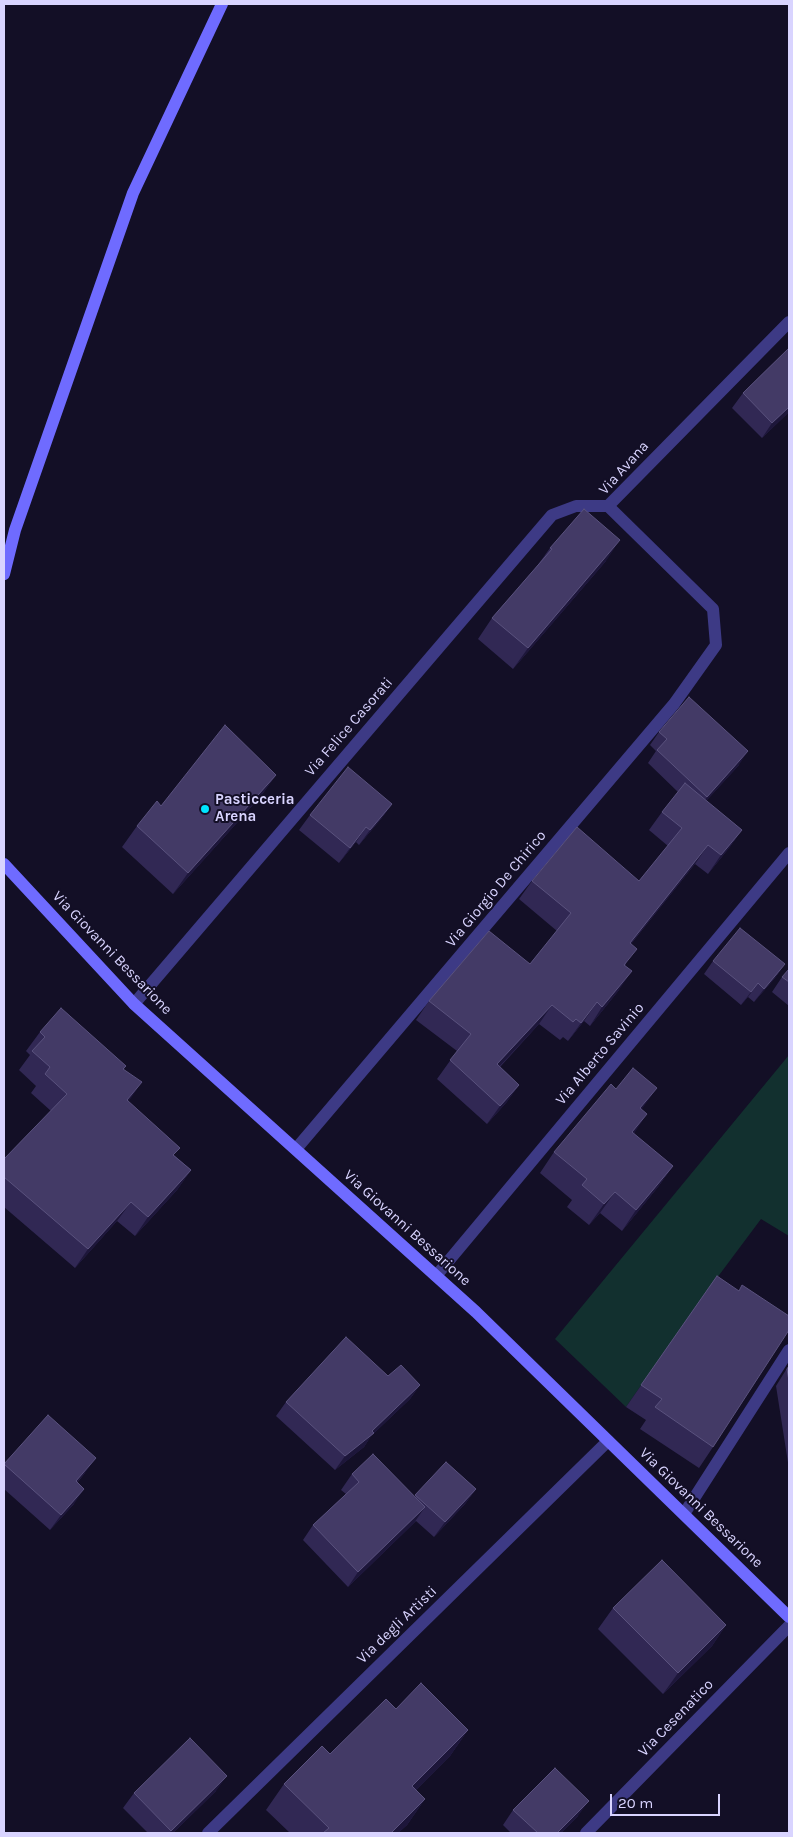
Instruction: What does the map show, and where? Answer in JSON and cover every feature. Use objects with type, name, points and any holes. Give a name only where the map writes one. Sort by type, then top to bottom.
[{"type":"street","points":[[4,574],[15,530],[133,193],[222,4]]},
{"type":"street","name":"Via Avana","points":[[716,645],[713,608],[608,506],[789,322]]},
{"type":"street","name":"Via Felice Casorati","points":[[134,1004],[552,515],[576,506],[608,506]]},
{"type":"street","name":"Via Giorgio De Chirico","points":[[296,1149],[674,704],[716,645]]},
{"type":"street","name":"Via Alberto Savinio","points":[[436,1276],[789,853]]},
{"type":"street","name":"Via Giovanni Bessarione","points":[[4,864],[134,1004],[476,1312],[789,1617]]},
{"type":"street","points":[[684,1514],[789,1350]]},
{"type":"street","name":"Via degli Artisti","points":[[208,1833],[608,1441]]},
{"type":"street","name":"Via Cesenatico","points":[[586,1833],[789,1626]]},
{"type":"green space","points":[[789,1055],[789,1236],[761,1219],[702,1298],[626,1407],[555,1339]]},
{"type":"building","points":[[789,348],[789,407],[772,423],[743,393]]},
{"type":"building","points":[[584,509],[620,540],[528,648],[492,618]]},
{"type":"building","points":[[689,697],[748,751],[707,797],[657,750],[667,739],[659,732]]},
{"type":"building","name":"Pasticceria Arena","points":[[225,725],[276,775],[188,873],[137,826],[157,801],[161,806]]},
{"type":"building","points":[[348,767],[392,804],[370,830],[366,827],[350,848],[310,815]]},
{"type":"building","points":[[685,783],[742,830],[721,855],[708,845],[630,943],[637,949],[624,965],[632,971],[602,1007],[597,1002],[581,1023],[576,1019],[573,1022],[552,1005],[497,1064],[519,1085],[500,1106],[450,1060],[471,1034],[429,1001],[489,931],[530,964],[571,913],[532,881],[577,827],[639,881],[682,828],[662,812]]},
{"type":"building","points":[[740,928],[785,964],[764,989],[758,983],[751,992],[713,961]]},
{"type":"building","points":[[789,969],[789,982],[782,977]]},
{"type":"building","points":[[61,1008],[126,1066],[123,1069],[142,1082],[127,1100],[180,1148],[173,1155],[191,1170],[148,1217],[131,1202],[88,1249],[4,1177],[4,1159],[67,1094],[45,1074],[50,1067],[32,1051],[45,1037],[40,1032]]},
{"type":"building","points":[[633,1068],[657,1088],[640,1108],[647,1114],[632,1132],[673,1166],[636,1210],[615,1192],[604,1204],[582,1185],[587,1179],[554,1152],[611,1084],[616,1089]]},
{"type":"building","points":[[717,1276],[739,1291],[742,1285],[789,1316],[789,1330],[713,1447],[655,1407],[662,1399],[641,1385]]},
{"type":"building","points":[[346,1337],[388,1376],[401,1365],[420,1385],[372,1431],[374,1433],[345,1456],[286,1402]]},
{"type":"building","points":[[48,1415],[96,1458],[76,1481],[84,1489],[61,1515],[4,1464]]},
{"type":"building","points":[[373,1454],[425,1507],[358,1572],[313,1525],[359,1482],[352,1474]]},
{"type":"building","points":[[446,1462],[476,1489],[445,1522],[415,1495]]},
{"type":"building","points":[[662,1560],[726,1625],[678,1673],[613,1608]]},
{"type":"building","points":[[421,1683],[468,1730],[412,1786],[425,1799],[391,1833],[323,1833],[329,1828],[284,1784],[322,1746],[330,1754],[386,1699],[396,1709]]},
{"type":"building","points":[[190,1738],[227,1776],[171,1831],[134,1793]]},
{"type":"building","points":[[555,1768],[589,1801],[557,1833],[538,1833],[513,1810]]},
{"type":"place","name":"Pasticceria Arena","points":[[205,809]]}]
